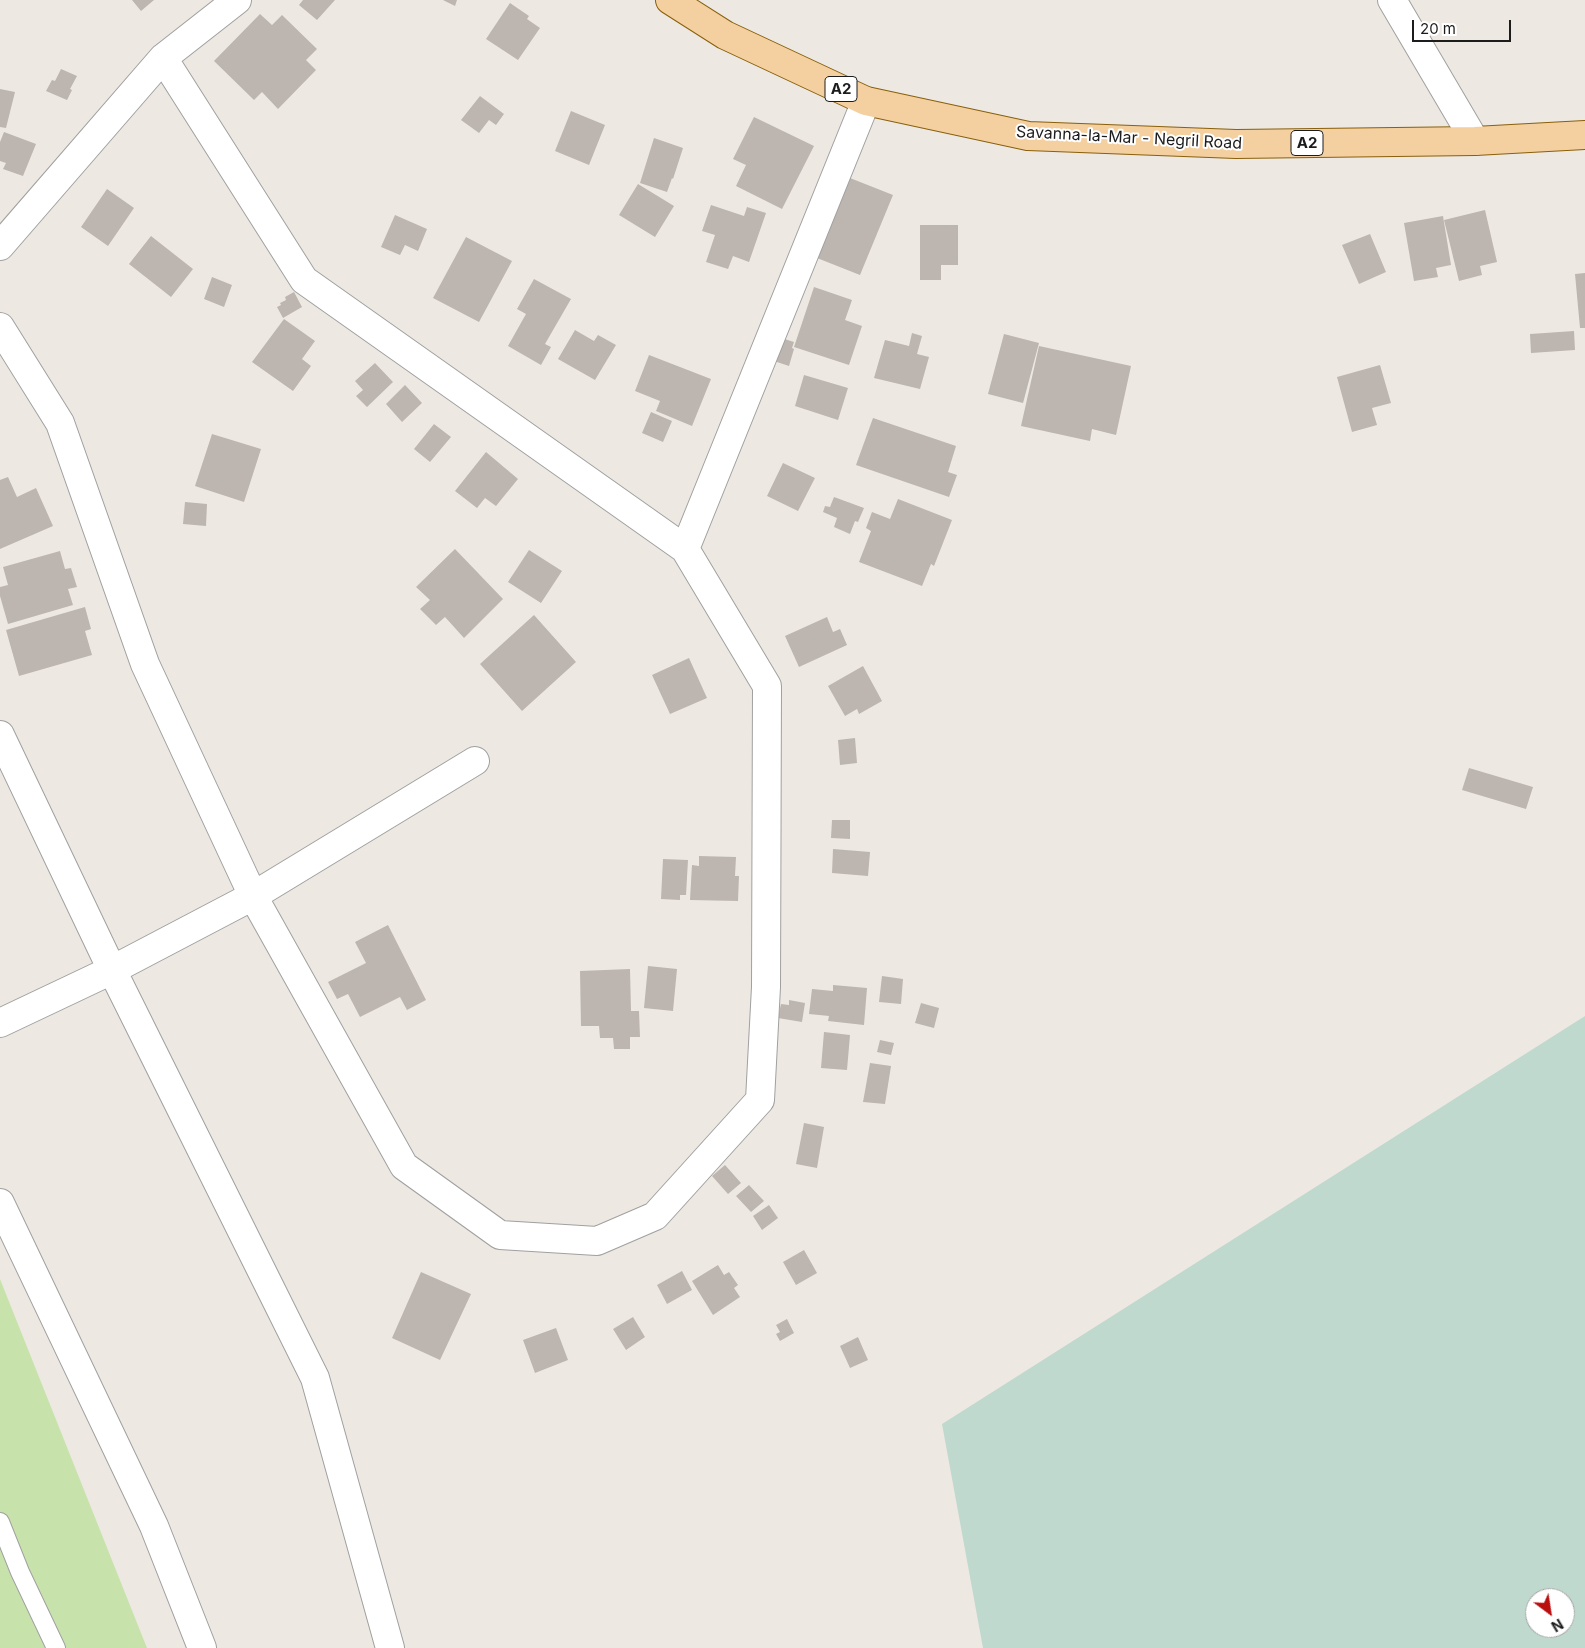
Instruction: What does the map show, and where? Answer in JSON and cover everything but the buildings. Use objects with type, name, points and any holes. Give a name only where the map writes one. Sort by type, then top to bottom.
[{"type":"main road","name":"Savanna-la-Mar - Negril Road","points":[[670,0],[725,35],[866,101],[1028,136],[1236,144],[1475,141],[1585,134]]},
{"type":"street","points":[[0,246],[163,58],[237,0]]},
{"type":"street","points":[[1392,0],[1475,141]]},
{"type":"street","points":[[0,327],[60,423],[145,664],[253,896],[404,1166],[500,1235],[597,1242],[655,1216],[760,1100],[766,987],[767,686],[685,549],[304,280],[163,58]]},
{"type":"street","points":[[685,549],[866,101]]},
{"type":"street","points":[[0,735],[112,970],[315,1378],[390,1648]]},
{"type":"street","points":[[0,1023],[112,970],[253,896],[475,761]]},
{"type":"street","points":[[0,1203],[154,1526],[202,1648]]},
{"type":"lane","points":[[0,1522],[20,1572],[56,1648]]},
{"type":"green space","points":[[1585,1016],[1585,1648],[983,1648],[942,1424]]},
{"type":"green space","points":[[0,1279],[147,1648],[0,1648]]}]
